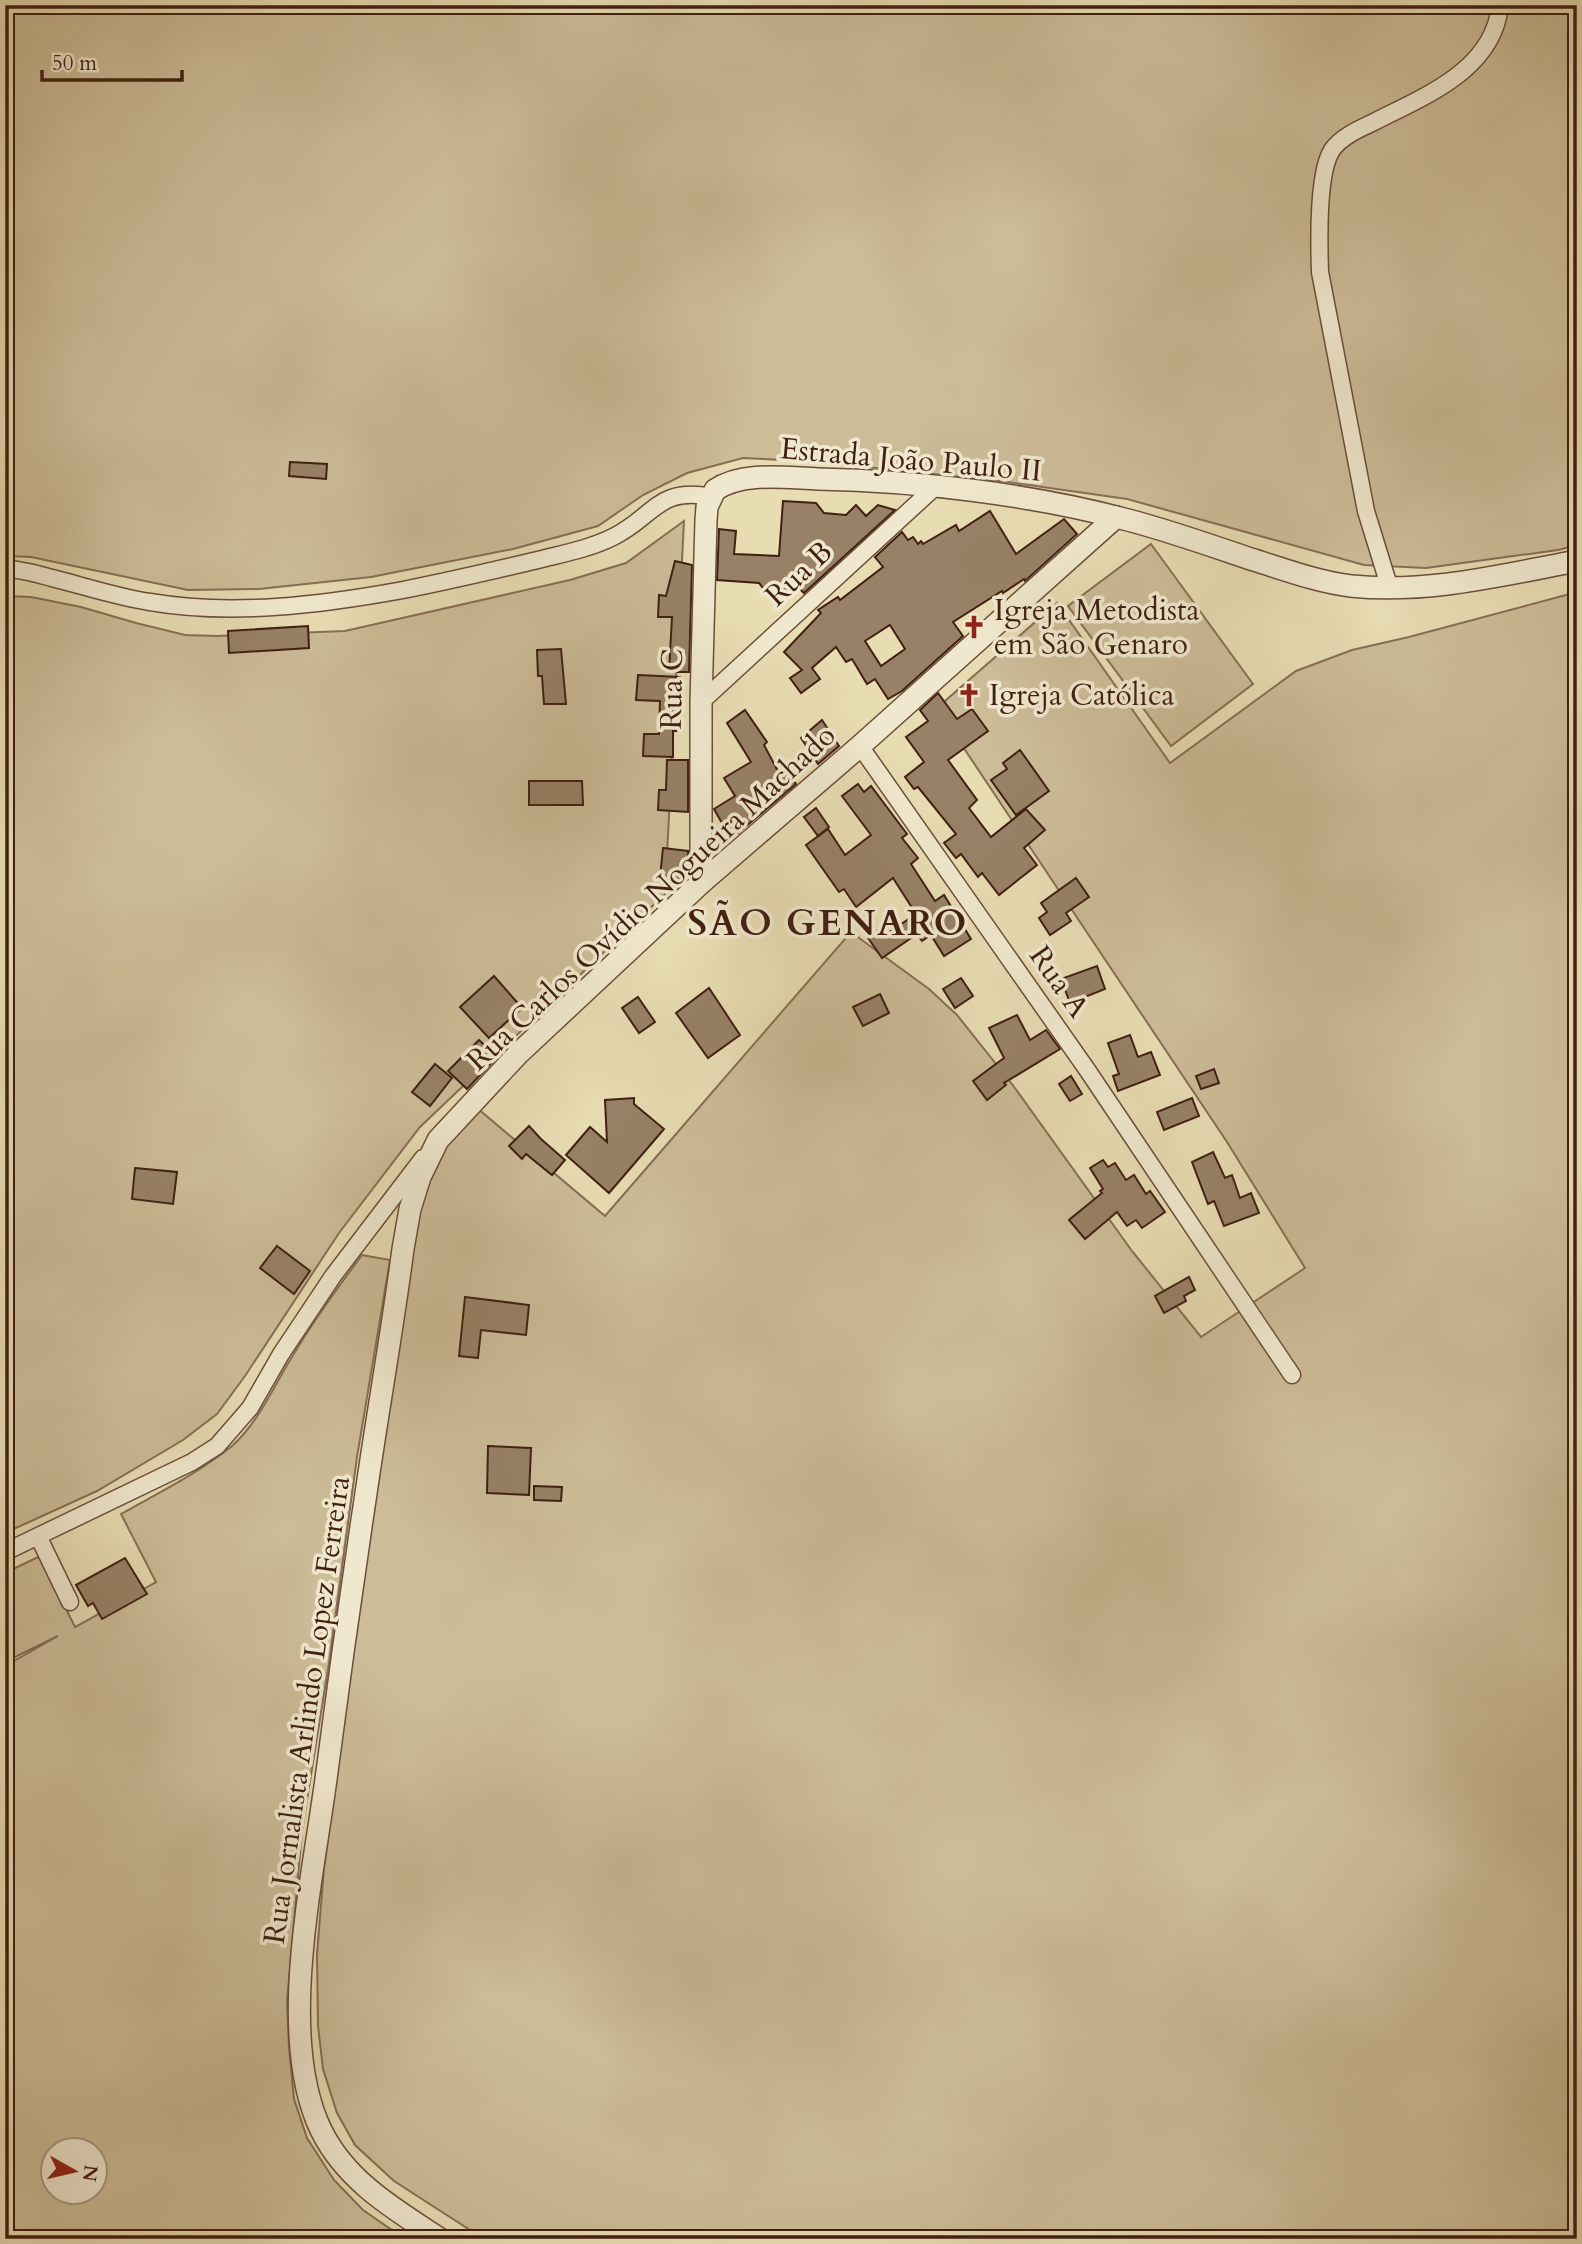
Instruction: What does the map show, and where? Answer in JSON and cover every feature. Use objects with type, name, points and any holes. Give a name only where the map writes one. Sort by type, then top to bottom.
[{"type":"street","points":[[1390,589],[1366,511],[1321,272],[1319,237],[1324,175],[1332,150],[1350,134],[1431,94],[1467,68],[1491,37],[1500,5]]},
{"type":"street","name":"Estrada João Paulo II","points":[[5,569],[37,574],[147,602],[186,607],[296,605],[400,590],[582,549],[614,537],[666,500],[679,494],[711,496],[721,486],[758,478],[838,479],[934,487],[1059,503],[1116,517],[1303,576],[1349,586],[1390,589],[1435,587],[1577,561]]},
{"type":"street","name":"Rua B","points":[[701,702],[934,487]]},
{"type":"street","name":"Rua C","points":[[701,883],[701,702],[706,520],[711,496]]},
{"type":"street","name":"Rua Carlos Ovídio Nogueira Machado","points":[[5,1552],[39,1538],[192,1462],[216,1446],[234,1428],[266,1383],[281,1354],[333,1276],[438,1140],[517,1054],[701,883],[860,746],[1116,517]]},
{"type":"street","name":"Rua A","points":[[860,746],[1088,1071],[1292,1375]]},
{"type":"street","name":"Rua Jornalista Arlindo Lopez Ferreira","points":[[438,1140],[420,1177],[410,1209],[403,1249],[313,1867],[299,2015],[304,2070],[311,2100],[320,2128],[338,2160],[374,2194],[440,2239]]},
{"type":"street","points":[[39,1538],[70,1602]]},
{"type":"shaded area","points":[[5,5],[1577,5],[1577,545],[1426,568],[1364,565],[1127,499],[1000,481],[808,461],[743,458],[687,473],[643,495],[598,526],[513,549],[371,577],[259,589],[188,590],[31,557],[5,556]]},
{"type":"shaded area","points":[[684,521],[665,894],[420,1127],[339,1233],[217,1414],[183,1440],[97,1491],[5,1533],[5,596],[31,597],[81,607],[185,635],[345,631],[570,580],[626,563]]},
{"type":"shaded area","points":[[1151,544],[1253,684],[1171,746],[1068,606]]},
{"type":"shaded area","points":[[1577,592],[1577,2239],[484,2239],[394,2181],[355,2145],[337,2113],[323,2069],[318,2026],[317,1954],[324,1868],[366,1557],[416,1220],[425,1190],[448,1142],[477,1108],[605,1216],[851,932],[929,989],[957,1015],[1012,1084],[1132,1251],[1201,1337],[1305,1268],[1227,1142],[937,708],[1057,603],[1170,763],[1296,671],[1352,650]]},
{"type":"shaded area","points":[[362,1255],[390,1260],[357,1457],[329,1663],[302,1831],[287,2002],[289,2047],[294,2099],[307,2138],[334,2180],[363,2210],[405,2239],[5,2239],[5,1666],[58,1636],[5,1662],[5,1573],[40,1556],[75,1627],[156,1582],[121,1514],[206,1465],[242,1436],[327,1302]]},
{"type":"building","points":[[290,462],[327,464],[326,479],[289,476]]},
{"type":"building","points":[[783,501],[816,503],[824,513],[846,515],[856,505],[866,516],[878,505],[895,510],[804,593],[799,588],[777,606],[759,583],[717,580],[719,529],[736,531],[734,554],[779,556]]},
{"type":"building","points":[[990,511],[1016,554],[1064,519],[1077,534],[1025,581],[1024,579],[1003,593],[1002,591],[953,622],[963,636],[902,691],[888,699],[875,679],[867,684],[852,659],[846,662],[836,647],[812,668],[820,679],[801,693],[790,678],[802,670],[784,652],[821,613],[818,610],[838,597],[840,600],[883,567],[875,557],[902,532],[908,540],[913,537],[918,544],[921,541],[923,544],[956,525],[959,531]],"holes":[[[890,625],[905,649],[881,666],[865,641]]]},
{"type":"building","points":[[675,561],[692,565],[689,672],[669,672],[672,617],[658,617],[659,595],[666,596]]},
{"type":"building","points":[[308,626],[309,648],[229,653],[228,631]]},
{"type":"building","points":[[561,649],[566,704],[544,704],[542,676],[538,676],[537,650]]},
{"type":"building","points":[[638,675],[680,677],[678,714],[681,714],[681,731],[673,731],[673,757],[643,756],[644,734],[659,734],[660,701],[636,700]]},
{"type":"building","points":[[938,693],[957,719],[972,709],[988,731],[948,760],[977,800],[969,808],[991,837],[1026,809],[1045,830],[1024,848],[1037,865],[999,895],[982,873],[978,877],[961,854],[956,858],[944,843],[956,834],[918,787],[914,789],[905,777],[924,762],[906,737],[928,721],[920,710]]},
{"type":"building","points":[[745,710],[767,742],[764,745],[780,775],[788,770],[796,784],[731,839],[714,809],[735,796],[724,778],[751,762],[727,723]]},
{"type":"building","points":[[822,720],[839,746],[818,764],[801,738]]},
{"type":"building","points":[[1020,750],[1049,791],[1016,815],[991,780],[1007,769],[1003,763]]},
{"type":"building","points":[[667,760],[688,760],[688,812],[658,810],[659,790],[666,790]]},
{"type":"building","points":[[529,781],[582,781],[583,805],[529,805]]},
{"type":"building","points":[[858,784],[864,792],[871,786],[907,834],[902,838],[918,858],[911,864],[935,901],[944,895],[971,939],[944,956],[931,935],[922,941],[917,934],[882,958],[868,938],[880,929],[885,935],[916,914],[893,878],[856,907],[844,889],[839,892],[806,845],[828,829],[845,855],[871,835],[842,796]]},
{"type":"building","points":[[816,808],[829,827],[818,836],[804,817]]},
{"type":"building","points":[[663,848],[688,851],[685,880],[660,877]]},
{"type":"building","points":[[1076,878],[1089,897],[1066,913],[1071,921],[1050,935],[1039,918],[1047,912],[1041,903]]},
{"type":"building","points":[[1097,966],[1105,989],[1070,1003],[1061,979]]},
{"type":"building","points":[[494,976],[522,1008],[489,1038],[460,1007]]},
{"type":"building","points":[[961,978],[973,996],[955,1008],[943,989]]},
{"type":"building","points":[[709,988],[740,1035],[708,1058],[676,1013]]},
{"type":"building","points":[[880,994],[889,1013],[863,1026],[853,1007]]},
{"type":"building","points":[[638,997],[655,1022],[639,1033],[622,1008]]},
{"type":"building","points":[[1017,1015],[1030,1040],[1046,1030],[1060,1049],[1004,1083],[1006,1085],[987,1100],[973,1081],[1004,1058],[989,1028]]},
{"type":"building","points":[[1130,1035],[1138,1057],[1151,1052],[1160,1075],[1118,1091],[1113,1076],[1119,1074],[1108,1043]]},
{"type":"building","points":[[479,1040],[497,1057],[467,1089],[448,1071]]},
{"type":"building","points":[[435,1064],[452,1078],[430,1106],[412,1092]]},
{"type":"building","points":[[1214,1069],[1219,1083],[1201,1089],[1196,1076]]},
{"type":"building","points":[[1071,1076],[1082,1094],[1070,1101],[1059,1084]]},
{"type":"building","points":[[634,1098],[634,1104],[664,1129],[609,1193],[566,1155],[590,1127],[607,1142],[605,1100]]},
{"type":"building","points":[[1192,1098],[1199,1116],[1164,1130],[1157,1112]]},
{"type":"building","points":[[529,1126],[565,1160],[552,1175],[526,1154],[522,1159],[509,1146]]},
{"type":"building","points":[[1213,1152],[1225,1178],[1232,1175],[1240,1198],[1251,1193],[1259,1213],[1224,1226],[1214,1201],[1208,1204],[1192,1162]]},
{"type":"building","points":[[1103,1160],[1108,1167],[1115,1163],[1126,1180],[1134,1175],[1146,1194],[1150,1191],[1165,1212],[1142,1228],[1136,1220],[1127,1226],[1117,1212],[1085,1239],[1069,1220],[1102,1193],[1100,1191],[1103,1189],[1090,1168]]},
{"type":"building","points":[[135,1168],[177,1172],[173,1204],[132,1199]]},
{"type":"building","points":[[277,1246],[310,1271],[294,1294],[260,1268]]},
{"type":"building","points":[[1189,1277],[1195,1290],[1184,1296],[1186,1301],[1164,1313],[1155,1296]]},
{"type":"building","points":[[465,1297],[529,1305],[526,1335],[481,1330],[478,1358],[459,1356]]},
{"type":"building","points":[[488,1446],[531,1448],[529,1495],[487,1493]]},
{"type":"building","points":[[534,1486],[562,1487],[561,1501],[534,1500]]},
{"type":"building","points":[[125,1558],[147,1594],[102,1619],[93,1603],[88,1606],[76,1585]]},
{"type":"place","name":"Igreja Metodista em São Genaro","points":[[974,627]]},
{"type":"place","name":"Igreja Católica","points":[[969,695]]},
{"type":"district","name":"SÃO GENARO","points":[[828,923]]}]
